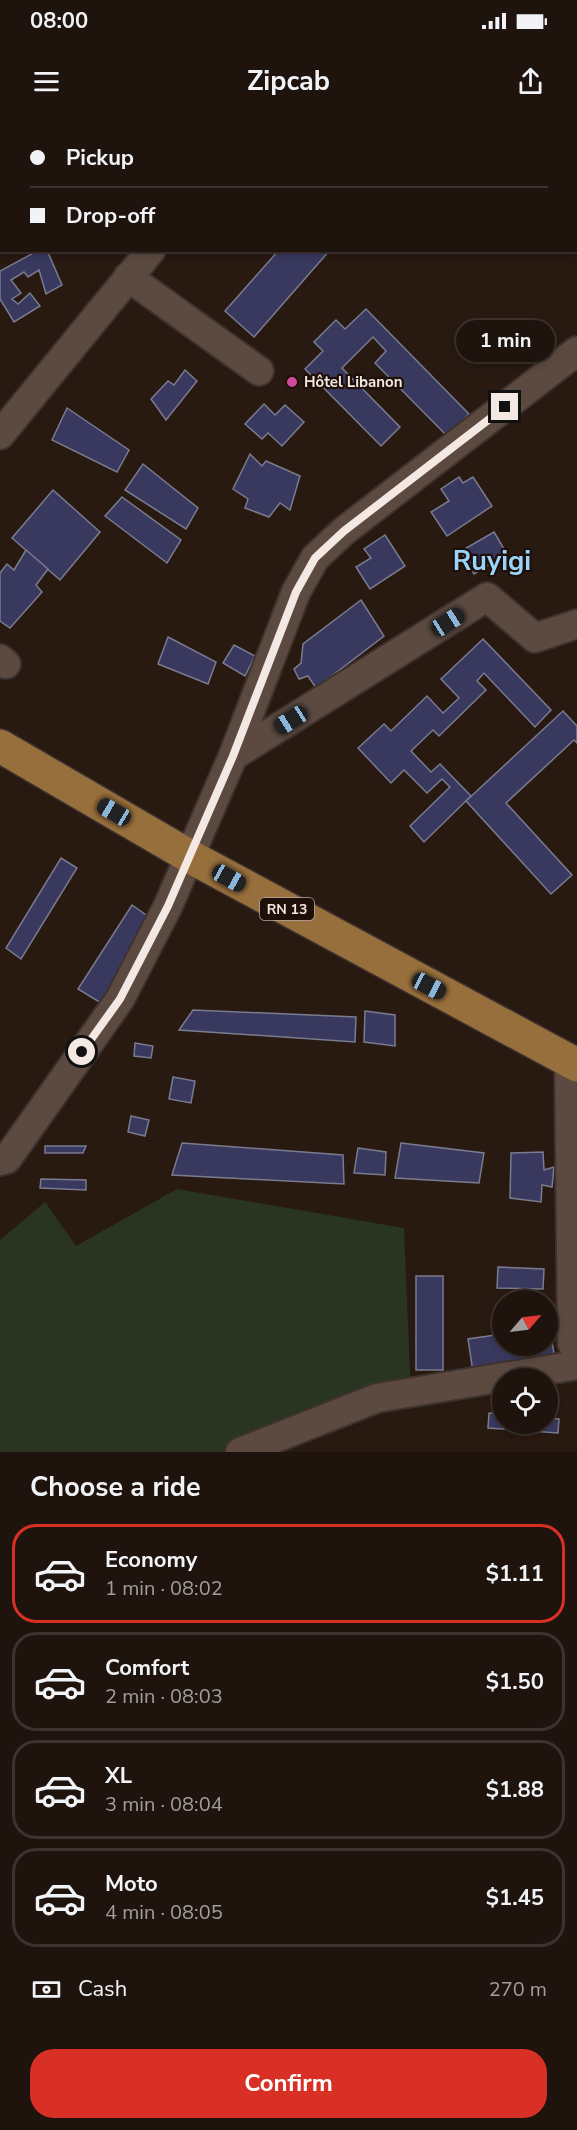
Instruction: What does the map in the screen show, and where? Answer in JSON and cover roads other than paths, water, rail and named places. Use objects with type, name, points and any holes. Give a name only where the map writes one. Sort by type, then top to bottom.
[{"type":"main road","name":"RN 13","points":[[0,746],[189,856],[573,1064]]},
{"type":"street","points":[[0,435],[149,252]]},
{"type":"street","points":[[128,277],[259,371]]},
{"type":"street","points":[[0,1161],[7,1159],[120,999],[168,906],[233,756],[296,592],[315,558],[344,531],[577,351]]},
{"type":"street","points":[[233,756],[487,597],[535,638],[577,624]]},
{"type":"street","points":[[573,1064],[573,1343],[577,1354]]},
{"type":"street","points":[[240,1452],[376,1398],[577,1365]]},
{"type":"place","name":"Hôtel Libanon","points":[[292,382]]},
{"type":"district","name":"Ruyigi","points":[[492,561]]}]
